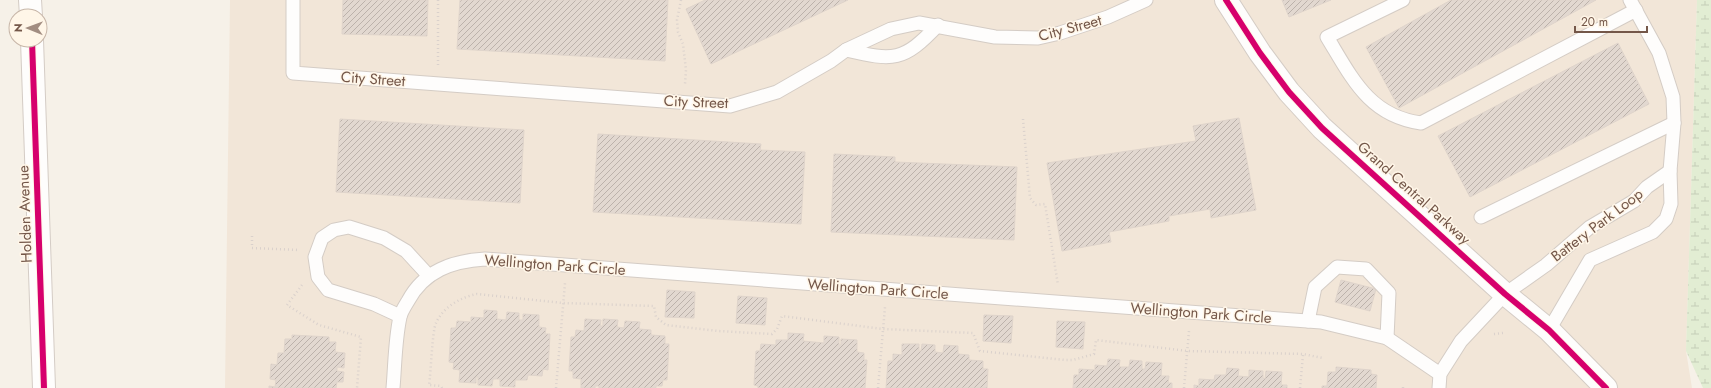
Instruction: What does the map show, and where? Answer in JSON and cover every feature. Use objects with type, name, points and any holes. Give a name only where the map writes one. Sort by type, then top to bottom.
[{"type":"street","name":"Grand Central Parkway","points":[[1226,0],[1269,66],[1289,92],[1318,123],[1505,294],[1549,330],[1606,388]]},
{"type":"street","name":"Holden Avenue","points":[[32,48],[44,388]]},
{"type":"lane","name":"City Street","points":[[293,0],[293,73],[730,106],[777,92],[831,61],[846,50],[891,30],[919,23],[938,25],[995,37],[1038,38],[1060,34],[1108,17],[1146,0]]},
{"type":"lane","points":[[1403,0],[1327,38],[1355,83],[1383,111],[1405,120],[1421,122],[1633,5]]},
{"type":"lane","name":"Battery Park Loop","points":[[1549,330],[1590,260],[1653,232],[1666,219],[1671,204],[1670,171],[1674,124],[1673,97],[1659,53],[1633,5]]},
{"type":"lane","points":[[846,50],[888,58],[910,52],[938,25]]},
{"type":"lane","points":[[1481,216],[1674,124]]},
{"type":"lane","name":"Battery Park Loop","points":[[1505,294],[1546,265],[1590,227],[1634,201],[1647,187],[1670,171]]},
{"type":"lane","points":[[400,316],[374,304],[328,290],[318,277],[315,257],[322,238],[334,230],[349,227],[367,231],[384,238],[406,251],[428,276]]},
{"type":"lane","name":"Wellington Park Circle","points":[[393,388],[400,316],[413,293],[428,276],[444,267],[464,260],[485,259],[1322,322],[1387,338],[1440,374]]},
{"type":"lane","points":[[1308,321],[1315,287],[1337,267],[1366,269],[1389,293],[1387,338]]},
{"type":"lane","points":[[1440,388],[1440,374],[1461,341],[1505,294]]},
{"type":"path","points":[[438,0],[438,84]]},
{"type":"path","points":[[681,0],[677,20],[678,32],[683,44],[686,70],[684,103]]},
{"type":"path","points":[[1023,119],[1030,198],[1036,205],[1044,204],[1061,303]]},
{"type":"path","points":[[556,388],[566,265]]},
{"type":"path","points":[[878,388],[886,290]]},
{"type":"path","points":[[442,388],[441,386],[429,385],[435,324],[447,308],[466,296],[477,294],[563,303],[654,306],[656,318],[666,325],[718,331],[772,334],[777,329],[782,316],[883,329],[973,333],[980,351],[1065,360],[1083,358],[1094,354],[1096,340],[1188,351],[1303,354],[1323,358]]},
{"type":"path","points":[[1184,388],[1190,312]]},
{"type":"path","points":[[1300,388],[1303,354]]},
{"type":"shaded area","points":[[230,0],[1697,0],[1686,351],[1692,388],[225,388]]},
{"type":"green space","points":[[1697,0],[1711,0],[1711,388],[1703,388],[1686,351]]},
{"type":"building","points":[[343,0],[428,0],[427,36],[342,34]]},
{"type":"building","points":[[460,0],[668,0],[665,61],[457,49]]},
{"type":"building","points":[[705,0],[848,0],[711,64],[686,9]]},
{"type":"building","points":[[1282,0],[1331,0],[1289,17]]},
{"type":"building","points":[[1451,0],[1596,0],[1399,108],[1366,47]]},
{"type":"building","points":[[1618,43],[1649,104],[1470,197],[1438,136]]},
{"type":"building","points":[[1239,118],[1256,210],[1211,218],[1210,209],[1169,216],[1169,221],[1109,232],[1111,242],[1062,251],[1047,163],[1196,141],[1193,126]]},
{"type":"building","points":[[340,119],[524,130],[520,203],[336,192]]},
{"type":"building","points":[[598,134],[761,144],[760,150],[805,152],[801,224],[593,212]]},
{"type":"building","points":[[834,154],[895,157],[895,162],[1017,167],[1014,240],[831,232]]},
{"type":"building","points":[[1341,280],[1376,289],[1370,311],[1335,302]]},
{"type":"building","points":[[667,290],[695,292],[694,318],[665,317]]},
{"type":"building","points":[[738,296],[767,298],[765,325],[736,323]]},
{"type":"building","points":[[484,310],[497,311],[497,319],[506,320],[507,312],[519,313],[519,320],[523,320],[523,314],[539,315],[539,327],[546,328],[545,334],[550,334],[548,370],[543,369],[542,376],[528,375],[527,380],[515,380],[515,387],[500,386],[500,379],[493,379],[492,386],[478,385],[478,377],[476,377],[476,383],[459,382],[460,370],[453,369],[454,363],[449,362],[451,328],[456,328],[457,321],[471,322],[471,317],[484,318]]},
{"type":"building","points":[[984,315],[1013,316],[1011,343],[983,341]]},
{"type":"building","points":[[585,319],[601,320],[600,326],[603,326],[603,319],[618,320],[617,327],[624,328],[625,321],[640,322],[639,329],[651,330],[651,335],[665,336],[665,344],[669,344],[667,380],[663,380],[662,386],[656,386],[656,388],[599,388],[599,386],[595,386],[595,388],[581,388],[581,379],[573,378],[573,371],[569,371],[571,337],[575,337],[576,330],[584,331]]},
{"type":"building","points":[[1057,321],[1085,322],[1083,349],[1056,347]]},
{"type":"building","points":[[788,333],[804,334],[803,341],[824,343],[824,336],[839,337],[839,345],[841,345],[841,339],[857,340],[857,352],[864,353],[864,360],[867,360],[865,388],[758,388],[758,386],[754,385],[756,351],[760,351],[761,344],[776,345],[776,340],[788,340]]},
{"type":"building","points":[[292,335],[329,337],[329,342],[336,342],[335,352],[345,353],[344,368],[337,367],[337,371],[344,372],[343,382],[337,382],[336,388],[269,388],[269,386],[275,387],[276,380],[270,379],[271,364],[277,365],[278,353],[284,353],[285,339],[292,339]]},
{"type":"building","points":[[902,344],[919,344],[919,351],[921,351],[922,344],[935,345],[935,352],[943,353],[944,345],[958,346],[958,354],[969,355],[969,360],[983,361],[983,369],[988,369],[987,388],[886,388],[888,361],[893,361],[893,354],[902,355]]},
{"type":"building","points":[[1108,359],[1120,360],[1119,367],[1129,367],[1130,360],[1142,361],[1142,369],[1145,369],[1146,362],[1162,363],[1161,376],[1169,376],[1168,383],[1172,383],[1172,388],[1073,388],[1074,375],[1079,375],[1079,369],[1095,370],[1095,365],[1107,366]]},
{"type":"building","points":[[1336,367],[1371,370],[1371,374],[1377,375],[1376,388],[1322,388],[1322,386],[1327,386],[1328,372],[1336,372]]},
{"type":"building","points":[[1227,368],[1239,369],[1238,376],[1249,377],[1249,370],[1263,371],[1263,378],[1265,379],[1266,371],[1282,372],[1281,385],[1287,385],[1287,388],[1194,388],[1194,385],[1199,386],[1199,379],[1214,380],[1215,375],[1226,375]]},
{"type":"cycle path","points":[[1226,0],[1260,53],[1289,92],[1322,128],[1505,294],[1549,330],[1606,388]]},
{"type":"cycle path","points":[[32,48],[44,388]]}]
